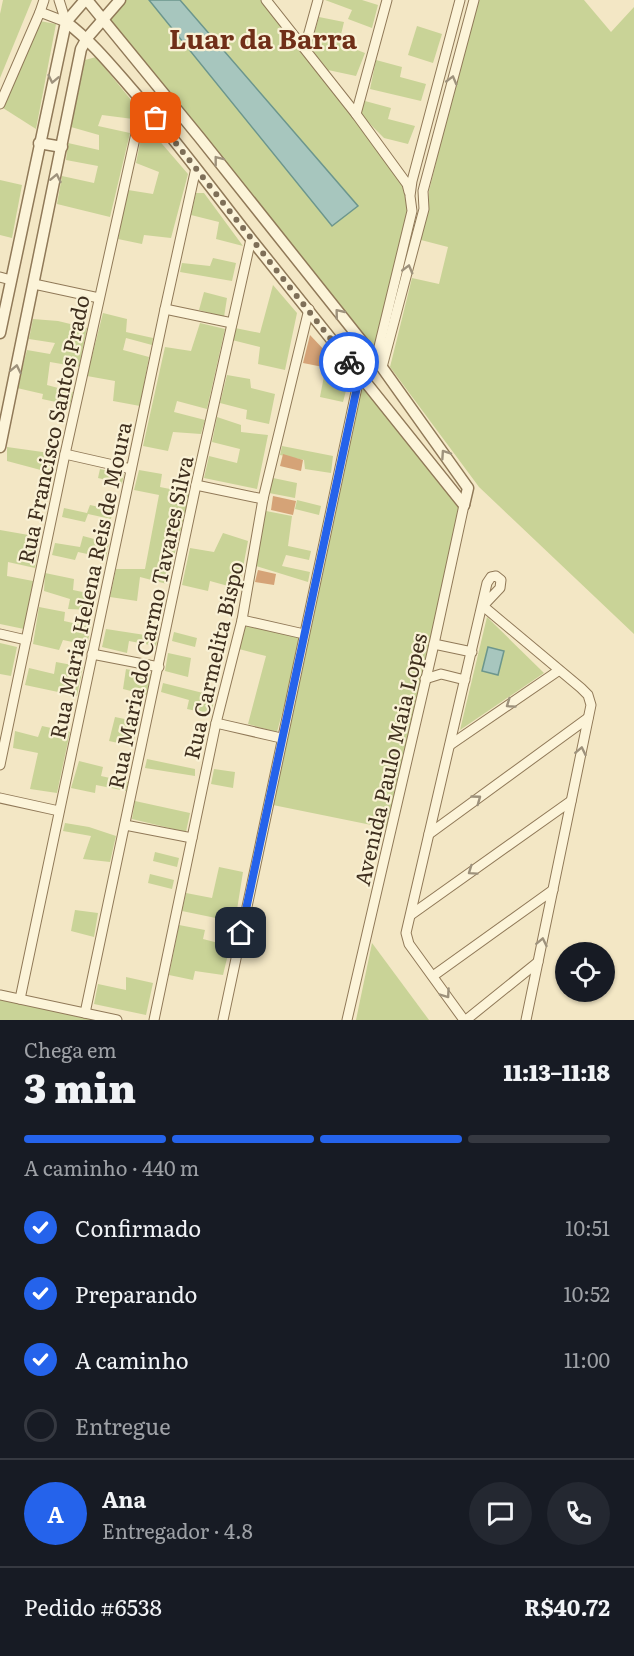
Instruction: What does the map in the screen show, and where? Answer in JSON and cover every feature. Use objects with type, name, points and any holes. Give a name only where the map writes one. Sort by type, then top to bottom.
[{"type":"street","points":[[0,104],[44,0]]},
{"type":"street","points":[[59,0],[66,22]]},
{"type":"street","points":[[0,333],[5,279],[66,22],[86,0],[200,138],[379,363],[468,488],[464,505]]},
{"type":"street","points":[[0,447],[81,49],[87,38],[120,0]]},
{"type":"street","points":[[266,0],[305,47],[407,184],[412,211],[379,363]]},
{"type":"street","points":[[305,47],[318,0]]},
{"type":"street","points":[[356,114],[386,0]]},
{"type":"street","points":[[410,196],[460,0]]},
{"type":"street","points":[[223,1020],[358,383],[362,376],[379,363],[424,209],[423,191],[474,0]]},
{"type":"street","points":[[40,12],[66,22],[87,38],[183,151],[309,309],[339,351],[362,376],[464,505]]},
{"type":"street","name":"Rua Francisco Santos Prado","points":[[0,765],[142,102]]},
{"type":"street","points":[[183,151],[200,138]]},
{"type":"street","points":[[39,143],[62,147]]},
{"type":"street","points":[[396,170],[413,167],[418,160]]},
{"type":"street","name":"Rua Maria Helena Reis de Moura","points":[[20,999],[196,168]]},
{"type":"street","name":"Rua Maria do Carmo Tavares Silva","points":[[85,1013],[196,484],[251,239]]},
{"type":"street","points":[[292,289],[310,276]]},
{"type":"street","points":[[34,284],[99,298]]},
{"type":"street","points":[[165,309],[232,323]]},
{"type":"street","name":"Rua Carmelita Bispo","points":[[154,1020],[216,723],[242,620],[263,499],[309,309]]},
{"type":"street","points":[[65,454],[131,469]]},
{"type":"street","points":[[196,484],[263,499]]},
{"type":"street","name":"Avenida Paulo Maia Lopes","points":[[347,1020],[464,505]]},
{"type":"street","points":[[526,1020],[553,890],[588,718],[591,705],[588,695],[483,606],[406,938],[465,1020],[538,962]]},
{"type":"street","points":[[242,620],[304,634]]},
{"type":"street","points":[[0,634],[26,640]]},
{"type":"street","points":[[434,644],[472,652]]},
{"type":"street","points":[[92,654],[159,667]]},
{"type":"street","points":[[450,745],[558,670]]},
{"type":"street","points":[[425,679],[436,675],[465,680]]},
{"type":"street","points":[[422,693],[433,686],[436,675]]},
{"type":"street","points":[[429,834],[588,718]]},
{"type":"street","points":[[216,723],[281,738]]},
{"type":"street","points":[[0,798],[59,811]]},
{"type":"street","points":[[412,914],[571,801]]},
{"type":"street","points":[[125,825],[192,838]]},
{"type":"street","points":[[434,976],[553,890]]},
{"type":"street","points":[[0,995],[117,1020]]},
{"type":"green space","points":[[3,0],[32,0],[0,78],[0,14]]},
{"type":"green space","points":[[120,0],[266,0],[407,184],[412,211],[376,359],[102,20]]},
{"type":"green space","points":[[325,0],[362,0],[378,5],[372,28],[348,19],[352,10]]},
{"type":"green space","points":[[476,0],[584,0],[611,32],[634,7],[634,634],[479,487],[390,367],[412,278],[439,284],[448,247],[421,240],[428,210],[429,191]]},
{"type":"green space","points":[[319,17],[344,22],[339,43],[365,53],[356,76],[328,70],[310,48]]},
{"type":"green space","points":[[40,21],[56,24],[36,129],[3,108]]},
{"type":"green space","points":[[417,26],[442,34],[433,63],[408,55]]},
{"type":"green space","points":[[96,57],[136,106],[133,119],[102,115],[98,126],[130,133],[110,217],[57,204],[62,176],[94,183],[98,166],[66,160],[68,143],[99,150],[99,135],[71,127],[85,60]]},
{"type":"green space","points":[[376,60],[402,67],[400,77],[426,84],[421,101],[370,89]]},
{"type":"green space","points":[[365,101],[391,108],[388,119],[415,126],[408,144],[384,138],[360,114]]},
{"type":"green space","points":[[144,123],[188,174],[171,238],[144,235],[142,244],[118,239],[128,190],[153,194],[159,172],[136,163]]},
{"type":"green space","points":[[0,180],[22,185],[12,238],[0,235]]},
{"type":"green space","points":[[196,193],[204,193],[243,246],[216,239],[219,222],[191,215]]},
{"type":"green space","points":[[213,258],[236,263],[232,281],[180,272],[182,263],[210,266]]},
{"type":"green space","points":[[273,285],[297,313],[285,370],[258,364],[260,347],[232,340],[235,328],[260,333]]},
{"type":"green space","points":[[204,292],[227,298],[224,317],[199,310]]},
{"type":"green space","points":[[103,313],[127,319],[126,332],[153,338],[152,345],[126,338],[123,350],[149,357],[140,406],[113,401],[115,381],[87,376]]},
{"type":"green space","points":[[33,319],[58,321],[87,328],[79,367],[50,362],[47,385],[73,392],[70,405],[42,399],[43,394],[17,388],[27,350],[50,354],[55,343],[29,339]]},
{"type":"green space","points":[[200,323],[225,329],[207,409],[177,401],[174,412],[205,420],[201,434],[173,432],[168,451],[143,446],[165,347],[191,351]]},
{"type":"green space","points":[[328,355],[349,379],[343,402],[320,397]]},
{"type":"green space","points":[[227,375],[250,379],[251,388],[275,394],[269,424],[246,419],[247,410],[220,403]]},
{"type":"green space","points":[[362,376],[464,505],[391,829],[268,804],[299,651],[277,732],[248,724],[266,656],[239,649],[242,620],[303,634]]},
{"type":"green space","points":[[217,417],[241,425],[241,432],[268,435],[257,489],[204,478],[209,456],[237,463],[240,449],[212,442]]},
{"type":"green space","points":[[282,446],[333,456],[331,473],[305,469],[304,460],[280,455]]},
{"type":"green space","points":[[7,447],[57,454],[52,473],[7,461]]},
{"type":"green space","points":[[100,469],[124,474],[122,484],[98,478]]},
{"type":"green space","points":[[139,470],[162,474],[160,487],[190,493],[167,584],[140,577],[137,601],[110,597],[116,569],[145,569],[159,495],[134,490]]},
{"type":"green space","points":[[273,478],[297,483],[295,498],[269,493]]},
{"type":"green space","points":[[297,500],[321,506],[319,515],[295,509]]},
{"type":"green space","points":[[90,505],[113,510],[111,519],[88,514],[85,522],[62,517],[64,508],[87,513]]},
{"type":"green space","points":[[266,511],[292,516],[288,546],[311,551],[309,560],[286,555],[282,566],[310,572],[308,582],[256,566]]},
{"type":"green space","points":[[0,530],[40,537],[35,568],[8,562],[7,576],[33,581],[24,629],[0,624]]},
{"type":"green space","points":[[223,533],[248,541],[239,589],[210,581],[208,591],[182,585],[190,548],[214,552]]},
{"type":"green space","points":[[83,536],[109,543],[106,558],[78,552],[75,560],[52,555],[55,543],[80,547]]},
{"type":"green space","points":[[45,573],[74,579],[73,590],[97,595],[93,610],[68,609],[70,599],[44,591]]},
{"type":"green space","points":[[39,607],[65,612],[64,621],[91,627],[87,645],[63,640],[59,650],[33,644]]},
{"type":"green space","points":[[487,617],[544,673],[460,730]]},
{"type":"green space","points":[[106,629],[158,637],[156,646],[129,641],[127,653],[102,647]]},
{"type":"green space","points":[[174,632],[197,638],[195,647],[172,641]]},
{"type":"green space","points":[[0,643],[17,647],[11,676],[0,674]]},
{"type":"green space","points":[[168,653],[191,658],[188,677],[165,671]]},
{"type":"green space","points":[[56,662],[83,667],[77,696],[25,685],[29,668],[54,674]]},
{"type":"green space","points":[[126,669],[151,674],[147,695],[123,689]]},
{"type":"green space","points":[[163,683],[215,696],[211,714],[187,709],[189,700],[161,692]]},
{"type":"green space","points":[[115,717],[139,722],[132,746],[109,741]]},
{"type":"green space","points":[[42,726],[70,732],[57,793],[30,789],[38,753],[13,748],[15,731],[38,737]]},
{"type":"green space","points":[[147,759],[195,769],[195,776],[145,768]]},
{"type":"green space","points":[[79,761],[103,767],[101,776],[128,782],[126,791],[96,785],[95,793],[71,788]]},
{"type":"green space","points":[[214,769],[235,772],[233,788],[211,784]]},
{"type":"green space","points":[[135,801],[190,813],[186,832],[132,819]]},
{"type":"green space","points":[[65,823],[89,827],[116,836],[110,862],[83,859],[91,836],[63,831]]},
{"type":"green space","points":[[155,852],[179,858],[177,867],[153,861]]},
{"type":"green space","points":[[219,867],[243,872],[235,922],[182,911],[186,893],[212,898]]},
{"type":"green space","points":[[150,874],[174,880],[172,889],[148,883]]},
{"type":"green space","points":[[75,910],[98,913],[94,937],[71,931]]},
{"type":"green space","points":[[179,925],[205,930],[203,939],[230,946],[223,975],[195,971],[193,980],[169,975]]},
{"type":"green space","points":[[372,943],[429,1020],[356,1020]]},
{"type":"green space","points":[[126,977],[153,983],[146,1015],[94,1004],[98,984],[126,990]]},
{"type":"green space","points":[[0,997],[99,1020],[0,1020]]},
{"type":"water","points":[[149,0],[180,0],[358,206],[332,226]]},
{"type":"water","points":[[488,647],[504,651],[498,675],[482,671]]},
{"type":"building","points":[[310,335],[327,353],[323,367],[303,363]]},
{"type":"building","points":[[283,454],[303,460],[301,471],[280,466]]},
{"type":"building","points":[[273,496],[296,501],[293,515],[271,510]]},
{"type":"building","points":[[258,570],[276,574],[274,585],[255,582]]},
{"type":"way so far","points":[[156,118],[349,362]]},
{"type":"district","name":"Luar da Barra","points":[[263,37]]},
{"type":"route","points":[[241,933],[356,392],[362,376],[349,362]]}]
